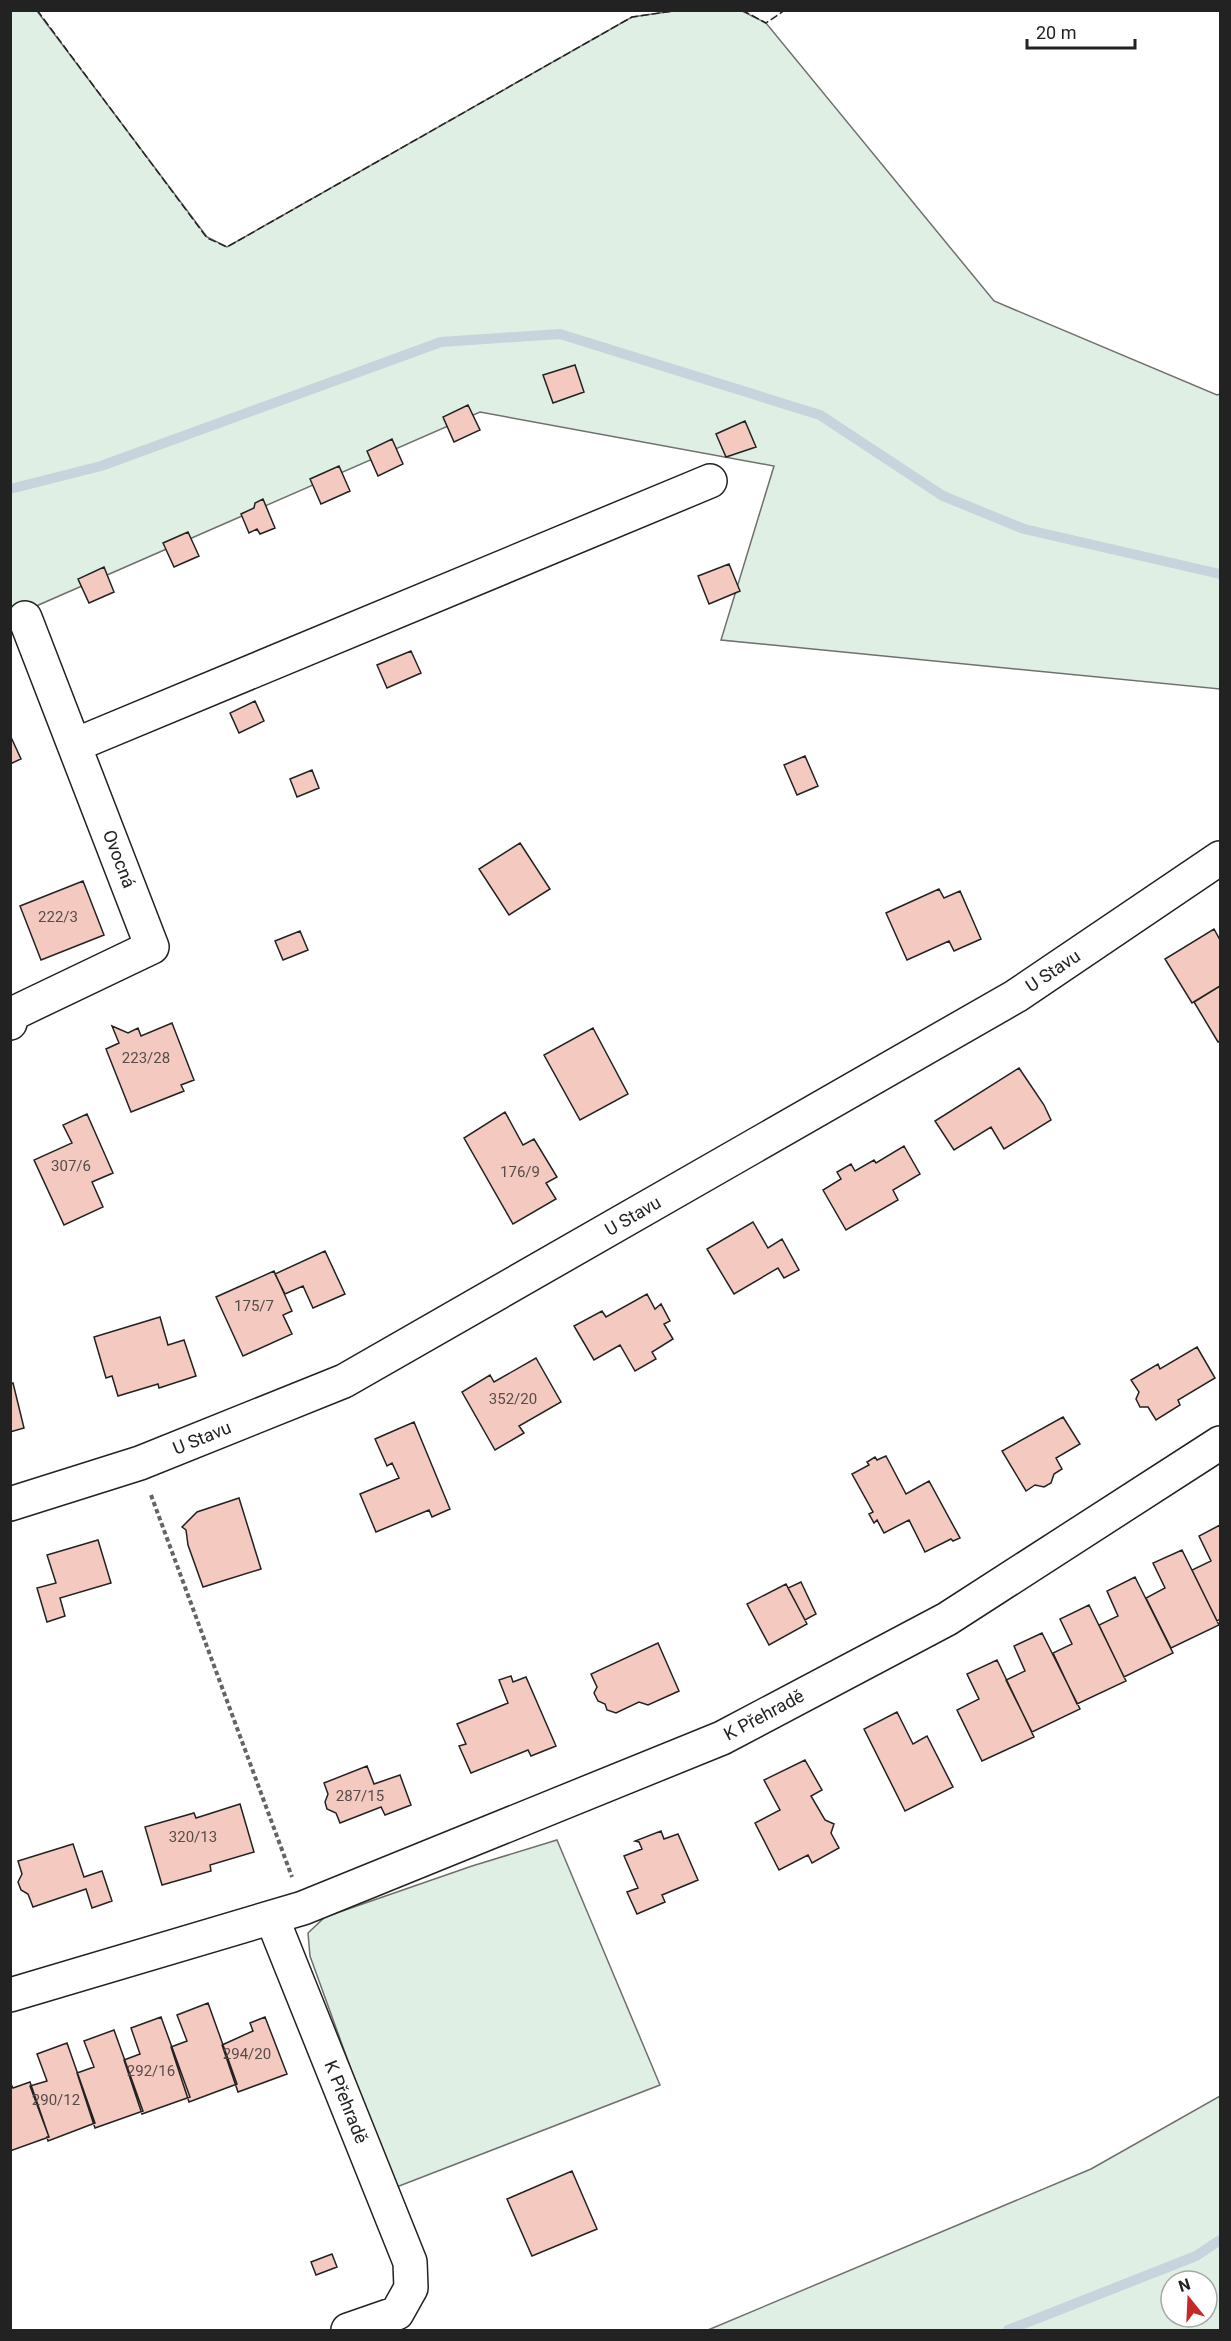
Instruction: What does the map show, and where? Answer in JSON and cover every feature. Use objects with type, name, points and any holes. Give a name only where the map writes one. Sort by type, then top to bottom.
[{"type":"street","points":[[75,745],[710,481]]},
{"type":"street","name":"Ovocná","points":[[10,1023],[12,1014],[152,947],[25,618]]},
{"type":"street","name":"U Stavu","points":[[10,1504],[140,1463],[344,1381],[1016,996],[1221,858]]},
{"type":"street","name":"K Přehradě","points":[[10,1995],[303,1908],[722,1738],[948,1619],[1221,1443]]},
{"type":"street","name":"K Přehradě","points":[[272,1918],[410,2262],[411,2289],[397,2313],[348,2331]]},
{"type":"path","points":[[140,1463],[303,1908]]},
{"type":"green space","points":[[680,10],[742,11],[766,23],[994,301],[1217,395],[1220,394],[1220,689],[721,640],[774,466],[480,412],[11,617],[11,11],[37,11],[207,237],[227,247],[632,17]]},
{"type":"green space","points":[[557,1840],[660,2085],[394,2188],[310,1956],[308,1933],[325,1917],[472,1866]]},
{"type":"green space","points":[[1220,2096],[1220,2330],[708,2330],[1091,2169]]},
{"type":"building","points":[[575,365],[584,392],[553,403],[543,375]]},
{"type":"building","points":[[468,405],[480,430],[454,442],[443,417]]},
{"type":"building","points":[[745,421],[756,447],[726,457],[716,434]]},
{"type":"building","points":[[392,439],[403,464],[378,476],[367,451]]},
{"type":"building","points":[[339,466],[350,491],[321,504],[310,479]]},
{"type":"building","points":[[263,499],[275,528],[260,534],[257,529],[249,533],[241,514],[254,508],[255,503]]},
{"type":"building","points":[[188,532],[199,556],[174,567],[163,543]]},
{"type":"building","points":[[729,564],[740,591],[709,604],[698,576]]},
{"type":"building","points":[[104,567],[114,592],[89,603],[78,579]]},
{"type":"building","points":[[411,651],[421,673],[387,688],[377,665]]},
{"type":"building","points":[[255,701],[264,721],[239,733],[230,713]]},
{"type":"building","points":[[10,735],[21,759],[10,764]]},
{"type":"building","points":[[805,756],[818,786],[797,795],[784,765]]},
{"type":"building","points":[[312,770],[319,788],[297,797],[290,779]]},
{"type":"building","points":[[520,843],[550,889],[509,915],[479,869]]},
{"type":"building","points":[[83,881],[104,935],[41,960],[20,906]]},
{"type":"building","points":[[939,889],[944,898],[960,891],[981,939],[954,951],[949,941],[907,960],[886,913]]},
{"type":"building","points":[[1214,929],[1220,940],[1220,986],[1192,1003],[1165,959]]},
{"type":"building","points":[[300,931],[308,950],[283,960],[275,941]]},
{"type":"building","points":[[1220,986],[1220,1041],[1218,1042],[1194,1002]]},
{"type":"building","points":[[172,1023],[194,1080],[181,1085],[184,1091],[131,1112],[106,1049],[119,1043],[112,1026],[128,1033],[138,1028],[141,1036]]},
{"type":"building","points":[[593,1028],[628,1094],[580,1120],[544,1055]]},
{"type":"building","points":[[1019,1068],[1044,1105],[1051,1120],[1004,1149],[991,1127],[954,1150],[935,1121]]},
{"type":"building","points":[[505,1112],[523,1145],[534,1139],[557,1177],[546,1183],[556,1199],[513,1224],[464,1138]]},
{"type":"building","points":[[87,1114],[113,1173],[92,1182],[103,1207],[64,1225],[34,1160],[72,1143],[63,1125]]},
{"type":"building","points":[[904,1146],[920,1174],[893,1190],[898,1200],[846,1230],[823,1190],[841,1179],[837,1172],[851,1164],[855,1171],[874,1160],[876,1163]]},
{"type":"building","points":[[753,1222],[768,1248],[782,1239],[799,1270],[784,1278],[778,1268],[734,1294],[707,1249]]},
{"type":"building","points":[[325,1251],[345,1294],[313,1308],[303,1286],[285,1294],[275,1274]]},
{"type":"building","points":[[274,1271],[292,1311],[283,1315],[292,1334],[243,1356],[216,1297]]},
{"type":"building","points":[[647,1294],[655,1309],[661,1304],[670,1321],[664,1324],[673,1339],[652,1352],[656,1359],[635,1371],[620,1345],[594,1360],[574,1326],[602,1311],[606,1317]]},
{"type":"building","points":[[160,1317],[168,1345],[184,1340],[196,1376],[159,1388],[158,1384],[118,1396],[112,1376],[106,1378],[94,1337]]},
{"type":"building","points":[[1197,1347],[1215,1378],[1178,1400],[1180,1405],[1156,1420],[1148,1407],[1140,1407],[1136,1399],[1139,1392],[1131,1380],[1158,1364],[1160,1369]]},
{"type":"building","points":[[536,1358],[561,1402],[519,1426],[524,1433],[495,1450],[462,1392],[490,1375],[494,1382]]},
{"type":"building","points":[[13,1383],[24,1428],[10,1432],[10,1384]]},
{"type":"building","points":[[1063,1417],[1080,1444],[1056,1458],[1062,1469],[1054,1474],[1051,1483],[1044,1487],[1035,1485],[1026,1491],[1002,1451]]},
{"type":"building","points":[[414,1422],[450,1509],[432,1517],[429,1510],[376,1532],[360,1494],[399,1478],[392,1463],[387,1466],[375,1439]]},
{"type":"building","points":[[886,1456],[906,1494],[929,1481],[960,1538],[953,1541],[951,1539],[925,1552],[909,1520],[884,1533],[877,1520],[874,1523],[869,1514],[873,1512],[852,1474],[869,1465],[867,1462],[875,1457],[877,1460]]},
{"type":"building","points":[[239,1498],[261,1569],[203,1587],[188,1545],[186,1530],[182,1527],[197,1512]]},
{"type":"building","points":[[1220,1525],[1220,1619],[1217,1621],[1192,1570],[1211,1561],[1199,1536]]},
{"type":"building","points":[[98,1540],[111,1583],[60,1598],[65,1616],[47,1622],[37,1588],[56,1583],[47,1555]]},
{"type":"building","points":[[1182,1550],[1219,1625],[1171,1648],[1146,1598],[1165,1588],[1153,1563]]},
{"type":"building","points":[[1135,1577],[1173,1653],[1124,1677],[1099,1625],[1118,1616],[1107,1591]]},
{"type":"building","points":[[801,1582],[816,1614],[805,1620],[788,1588]]},
{"type":"building","points":[[786,1584],[807,1624],[769,1645],[747,1604]]},
{"type":"building","points":[[1089,1605],[1126,1681],[1077,1704],[1053,1653],[1072,1644],[1060,1619]]},
{"type":"building","points":[[1042,1633],[1080,1709],[1032,1732],[1006,1680],[1025,1671],[1014,1646]]},
{"type":"building","points":[[658,1643],[679,1691],[648,1705],[639,1702],[616,1713],[607,1710],[605,1704],[598,1701],[594,1693],[597,1687],[591,1674]]},
{"type":"building","points":[[997,1660],[1034,1737],[982,1761],[957,1710],[979,1699],[967,1674]]},
{"type":"building","points":[[511,1676],[513,1682],[526,1677],[556,1746],[531,1756],[528,1750],[471,1773],[459,1746],[466,1744],[457,1724],[508,1703],[499,1680]]},
{"type":"building","points":[[897,1712],[913,1744],[927,1736],[953,1787],[905,1811],[864,1729]]},
{"type":"building","points":[[805,1760],[822,1790],[811,1796],[825,1820],[834,1824],[831,1833],[839,1848],[812,1863],[808,1855],[779,1870],[755,1823],[780,1810],[764,1780]]},
{"type":"building","points":[[367,1766],[374,1784],[400,1775],[411,1805],[385,1815],[381,1807],[340,1823],[336,1813],[327,1809],[325,1802],[328,1794],[324,1783]]},
{"type":"building","points":[[240,1804],[254,1852],[210,1865],[211,1871],[162,1885],[145,1827],[194,1813],[196,1818]]},
{"type":"building","points":[[661,1831],[664,1839],[678,1834],[698,1880],[662,1895],[665,1902],[637,1914],[627,1892],[638,1888],[624,1856],[642,1849],[639,1842],[635,1841]]},
{"type":"building","points":[[73,1844],[84,1877],[102,1871],[112,1901],[92,1908],[86,1889],[33,1907],[28,1894],[21,1890],[18,1882],[22,1874],[18,1861]]},
{"type":"building","points":[[208,2003],[237,2084],[189,2102],[171,2047],[187,2041],[177,2015]]},
{"type":"building","points":[[161,2017],[190,2097],[142,2114],[124,2060],[140,2054],[131,2028]]},
{"type":"building","points":[[265,2017],[287,2074],[238,2092],[222,2045],[253,2031],[250,2023]]},
{"type":"building","points":[[114,2030],[143,2111],[95,2128],[77,2073],[94,2067],[84,2041]]},
{"type":"building","points":[[67,2043],[95,2123],[48,2141],[47,2137],[49,2137],[30,2086],[47,2081],[37,2054]]},
{"type":"building","points":[[10,2082],[13,2088],[30,2082],[49,2137],[10,2151]]},
{"type":"building","points":[[572,2171],[597,2229],[532,2256],[507,2199]]},
{"type":"building","points":[[332,2254],[337,2267],[316,2275],[311,2262]]},
{"type":"waterway","points":[[10,489],[101,466],[441,342],[560,334],[820,415],[943,496],[1024,529],[1220,574]]},
{"type":"waterway","points":[[1008,2330],[1196,2256],[1220,2240]]},
{"type":"fence","points":[[37,10],[207,238],[227,247],[632,17],[680,10]]},
{"type":"fence","points":[[742,10],[766,23],[785,10]]}]
